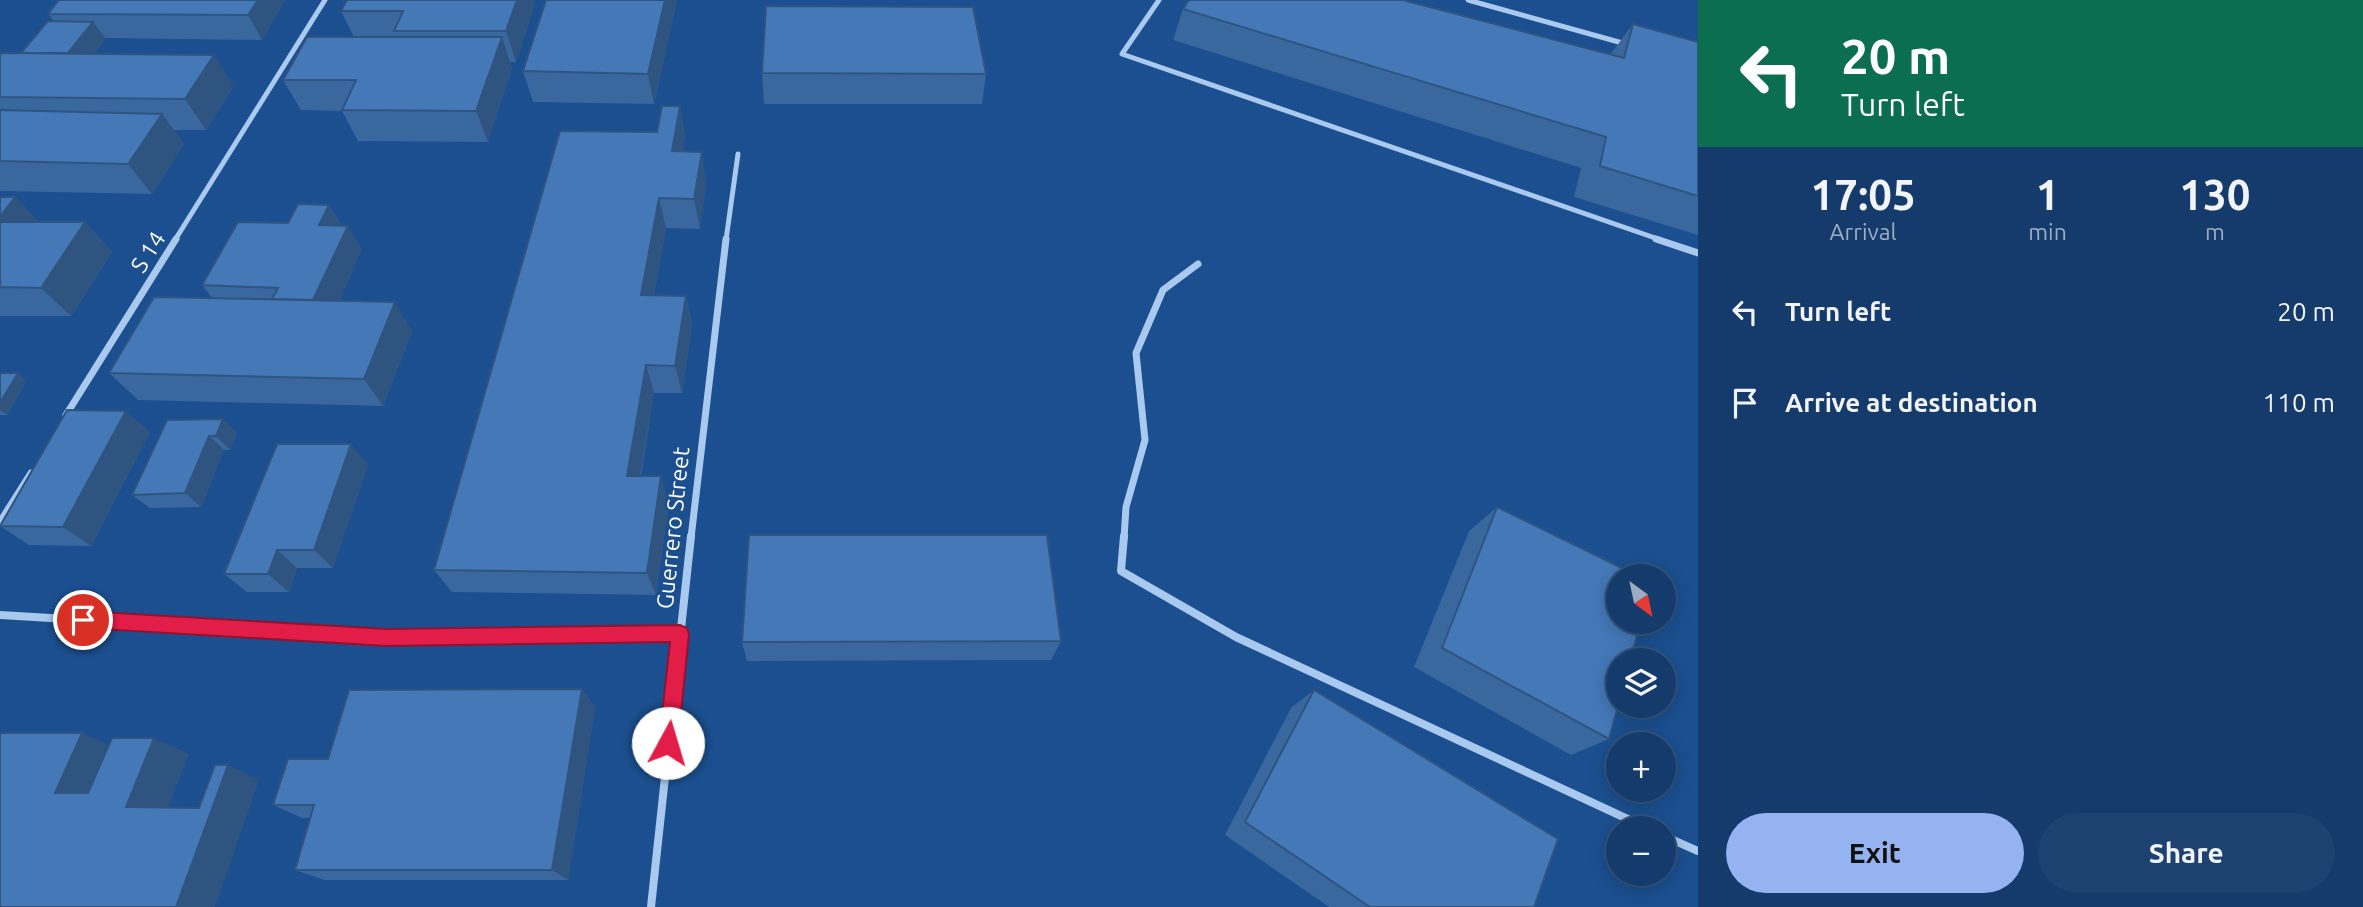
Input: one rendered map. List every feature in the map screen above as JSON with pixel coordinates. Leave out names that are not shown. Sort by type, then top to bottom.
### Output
[{"type":"street","name":"S 14","points":[[59,427],[325,0]]},
{"type":"street","points":[[1159,0],[1122,54],[1698,253]]},
{"type":"street","points":[[1468,0],[1634,46]]},
{"type":"street","name":"Guerrero Street","points":[[651,907],[714,330],[738,154]]},
{"type":"street","points":[[1198,264],[1163,290],[1136,353],[1145,440],[1126,507],[1121,570],[1236,637],[1621,816]]},
{"type":"street","points":[[0,522],[37,463]]},
{"type":"street","points":[[0,615],[387,638],[680,634]]},
{"type":"street","points":[[1676,841],[1698,851]]},
{"type":"building","points":[[59,0],[258,0],[248,15],[48,14]]},
{"type":"building","points":[[347,0],[517,0],[506,31],[394,31],[403,11],[341,11]]},
{"type":"building","points":[[546,0],[665,0],[648,74],[523,71]]},
{"type":"building","points":[[1189,0],[1403,0],[1624,58],[1633,24],[1698,42],[1698,196],[1600,166],[1606,137],[1183,9]]},
{"type":"building","points":[[766,6],[973,7],[986,74],[762,73]]},
{"type":"building","points":[[48,21],[93,22],[68,53],[21,53]]},
{"type":"building","points":[[307,37],[502,37],[476,111],[342,110],[356,80],[283,80]]},
{"type":"building","points":[[0,53],[214,55],[185,99],[0,97]]},
{"type":"building","points":[[662,106],[680,106],[672,151],[702,152],[694,199],[659,198],[641,295],[686,296],[675,366],[646,365],[627,476],[661,476],[647,573],[434,570],[560,131],[657,132]]},
{"type":"building","points":[[0,110],[162,114],[128,164],[0,161]]},
{"type":"building","points":[[0,197],[15,197],[0,217]]},
{"type":"building","points":[[298,204],[329,205],[319,225],[348,226],[313,300],[272,299],[278,288],[202,285],[238,222],[288,223]]},
{"type":"building","points":[[0,222],[85,222],[41,288],[0,287]]},
{"type":"building","points":[[154,297],[395,302],[364,379],[109,373]]},
{"type":"building","points":[[0,373],[18,373],[0,403]]},
{"type":"building","points":[[67,410],[126,411],[63,527],[0,526]]},
{"type":"building","points":[[223,419],[216,436],[209,436],[185,493],[132,495],[167,420]]},
{"type":"building","points":[[277,444],[351,444],[314,550],[277,550],[268,574],[224,574]]},
{"type":"building","points":[[1497,507],[1613,564],[1606,564],[1606,634],[1637,634],[1633,648],[1606,648],[1606,718],[1615,718],[1611,732],[1606,732],[1606,737],[1442,648]]},
{"type":"building","points":[[749,535],[1047,535],[1061,641],[742,642]]},
{"type":"building","points":[[582,689],[552,870],[295,870],[314,805],[273,805],[288,759],[328,759],[349,690]]},
{"type":"building","points":[[1314,690],[1558,839],[1534,907],[1370,907],[1245,822]]},
{"type":"building","points":[[0,733],[82,733],[55,793],[88,793],[112,738],[154,738],[126,807],[199,808],[215,765],[228,765],[176,907],[0,907]]},
{"type":"route","points":[[83,620],[387,638],[680,634],[668,743]]}]
